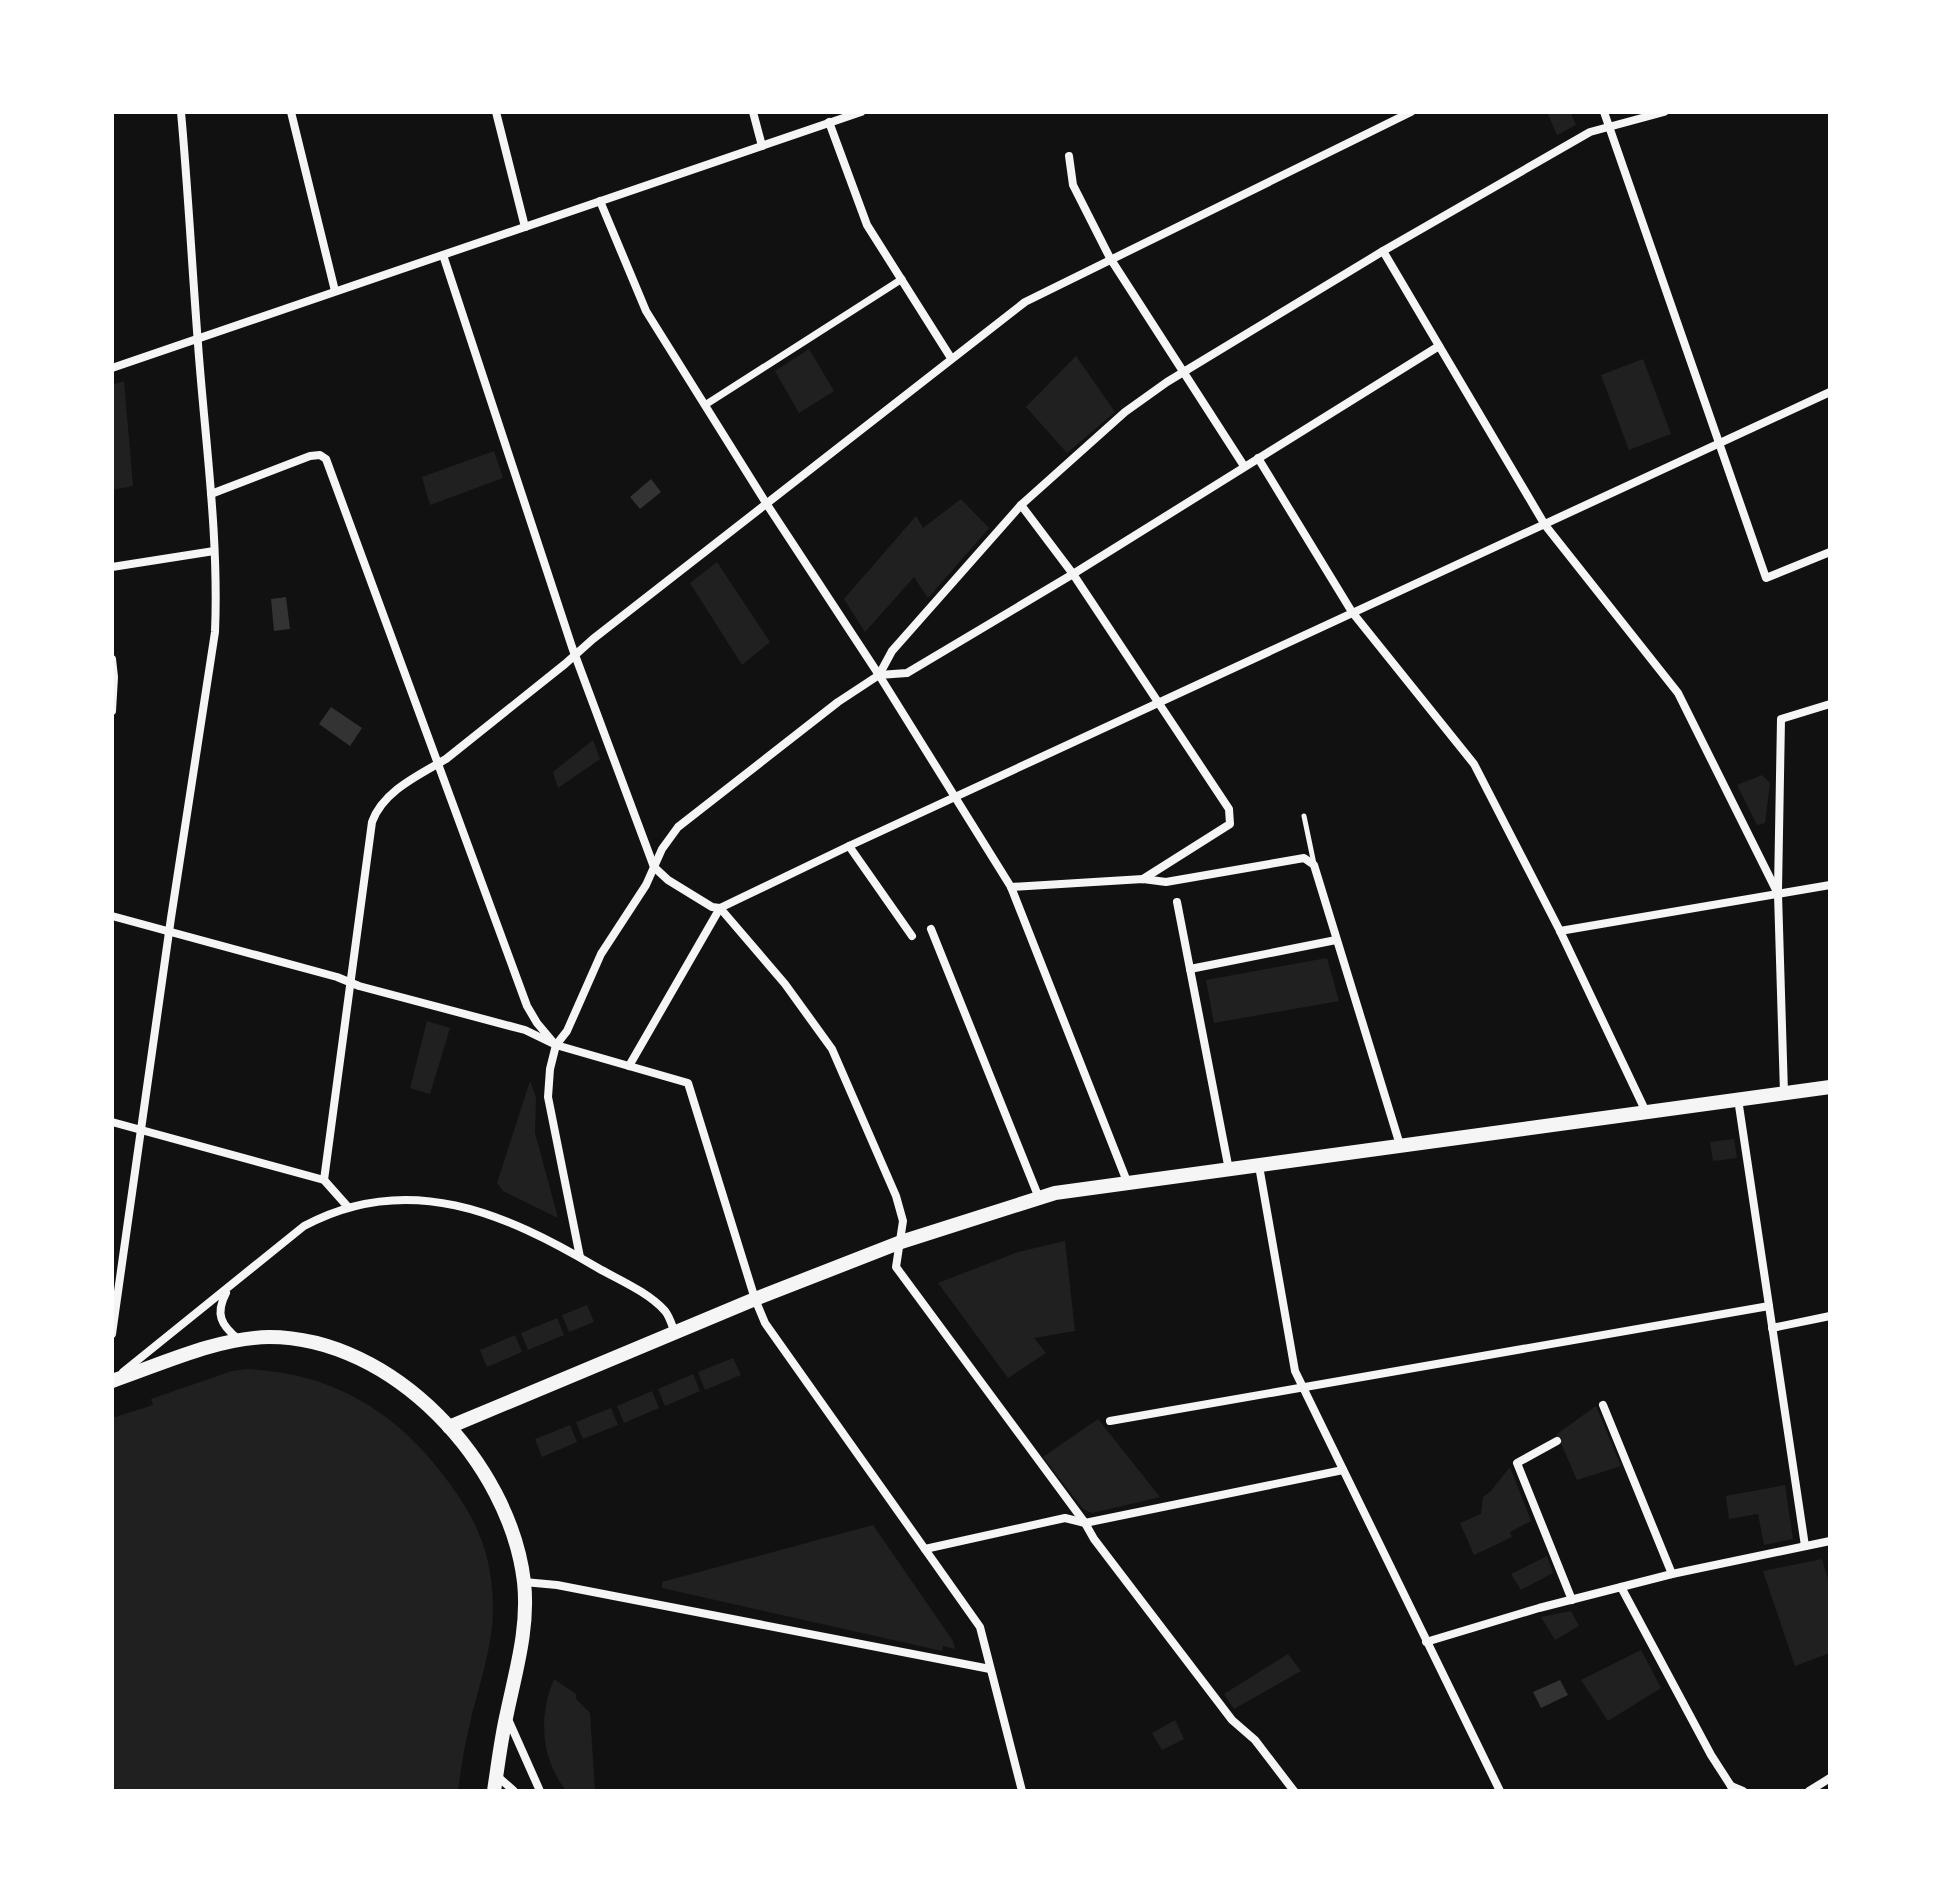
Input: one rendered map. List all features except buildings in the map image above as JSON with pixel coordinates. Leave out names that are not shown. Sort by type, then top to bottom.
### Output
[{"type":"street","points":[[112,1334],[215,632],[211,494],[181,112]]},
{"type":"street","points":[[291,112],[335,291]]},
{"type":"street","points":[[496,112],[525,227]]},
{"type":"street","points":[[753,112],[762,146]]},
{"type":"street","points":[[112,368],[861,112]]},
{"type":"street","points":[[324,1180],[372,822],[383,801],[425,769],[438,764],[1025,302],[1411,112]]},
{"type":"street","points":[[1604,112],[1766,578],[1830,552]]},
{"type":"street","points":[[580,1257],[548,1097],[550,1069],[556,1045],[567,1031],[601,954],[678,827],[838,702],[879,675],[892,651],[1021,505],[1125,412],[1182,373],[1383,251],[1590,132],[1664,112]]},
{"type":"street","points":[[829,122],[867,225],[951,358]]},
{"type":"street","points":[[1069,156],[1073,185],[1110,258],[1244,466]]},
{"type":"street","points":[[600,201],[646,311],[1011,887],[1128,1184]]},
{"type":"street","points":[[1383,251],[1545,525],[1678,693],[1778,894]]},
{"type":"street","points":[[443,255],[576,654],[654,867],[679,887],[712,907],[720,908],[955,796],[1830,392]]},
{"type":"street","points":[[705,405],[902,279]]},
{"type":"street","points":[[879,675],[907,673],[1073,574],[1439,346]]},
{"type":"street","points":[[211,494],[310,456],[320,455],[326,459],[527,1006],[556,1045]]},
{"type":"street","points":[[1258,458],[1352,612],[1474,764],[1560,931],[1646,1112]]},
{"type":"street","points":[[1021,505],[1073,574],[1229,809],[1230,824],[1143,879]]},
{"type":"street","points":[[112,567],[214,551]]},
{"type":"street","points":[[112,659],[112,711]]},
{"type":"street","points":[[1784,1093],[1778,894],[1781,719],[1830,704]]},
{"type":"street","points":[[849,846],[912,936]]},
{"type":"street","points":[[1011,887],[1143,879],[1166,882],[1304,858],[1314,865],[1400,1145]]},
{"type":"street","points":[[1560,931],[1830,885]]},
{"type":"street","points":[[1177,902],[1229,1170]]},
{"type":"street","points":[[720,908],[807,1012],[832,1049],[896,1196],[903,1221],[896,1267],[1094,1539],[1232,1720],[1255,1740],[1294,1791]]},
{"type":"street","points":[[629,1066],[720,908]]},
{"type":"street","points":[[112,916],[525,1030],[556,1045],[688,1083],[765,1323],[980,1627],[1022,1791]]},
{"type":"street","points":[[931,929],[1039,1198]]},
{"type":"street","points":[[1190,969],[1336,940]]},
{"type":"street","points":[[449,1427],[755,1299],[901,1242],[1055,1193],[1830,1087]]},
{"type":"street","points":[[1738,1099],[1805,1546]]},
{"type":"street","points":[[112,1122],[324,1180],[348,1207]]},
{"type":"street","points":[[1259,1166],[1295,1371],[1500,1791]]},
{"type":"street","points":[[112,1381],[304,1226],[348,1207],[393,1200],[419,1199],[465,1206],[512,1222],[651,1299],[666,1312],[676,1333]]},
{"type":"street","points":[[228,1289],[221,1304],[220,1320],[225,1329],[240,1340]]},
{"type":"street","points":[[1110,1421],[1769,1306]]},
{"type":"street","points":[[1772,1328],[1830,1316]]},
{"type":"street","points":[[112,1381],[240,1340],[265,1337],[297,1339],[344,1352],[376,1367],[408,1389],[449,1427],[494,1490],[517,1546],[524,1582],[523,1640],[495,1784],[514,1791]]},
{"type":"street","points":[[1603,1405],[1672,1574]]},
{"type":"street","points":[[1557,1441],[1517,1463],[1572,1600]]},
{"type":"street","points":[[925,1549],[1065,1518],[1085,1523],[1343,1470]]},
{"type":"street","points":[[1426,1642],[1672,1574],[1830,1541]]},
{"type":"street","points":[[524,1582],[557,1585],[990,1669]]},
{"type":"street","points":[[1621,1587],[1731,1789],[1743,1791]]},
{"type":"street","points":[[507,1715],[540,1791]]},
{"type":"street","points":[[1809,1791],[1830,1778]]},
{"type":"lane","points":[[1304,816],[1314,865]]},
{"type":"shaded area","points":[[1547,112],[1570,112],[1576,125],[1557,135]]},
{"type":"shaded area","points":[[809,349],[834,391],[799,413],[775,371]]},
{"type":"shaded area","points":[[1076,356],[1115,412],[1067,453],[1026,407]]},
{"type":"shaded area","points":[[1643,359],[1671,434],[1629,450],[1601,375]]},
{"type":"shaded area","points":[[124,381],[133,486],[112,490],[112,385]]},
{"type":"shaded area","points":[[494,451],[503,478],[430,505],[422,477]]},
{"type":"shaded area","points":[[651,479],[661,492],[640,509],[630,497]]},
{"type":"shaded area","points":[[961,499],[989,528],[928,598],[914,577],[865,632],[844,599],[916,516],[923,528]]},
{"type":"shaded area","points":[[717,562],[770,642],[742,665],[690,583]]},
{"type":"shaded area","points":[[286,597],[290,629],[274,631],[271,599]]},
{"type":"shaded area","points":[[331,707],[362,728],[350,746],[319,724]]},
{"type":"shaded area","points":[[593,740],[600,759],[558,788],[553,772]]},
{"type":"shaded area","points":[[1762,775],[1770,783],[1765,823],[1757,825],[1737,785]]},
{"type":"shaded area","points":[[1327,958],[1339,1001],[1214,1023],[1206,980]]},
{"type":"shaded area","points":[[427,1021],[450,1028],[430,1094],[410,1088]]},
{"type":"shaded area","points":[[530,1081],[536,1097],[535,1133],[558,1218],[503,1191],[497,1183]]},
{"type":"shaded area","points":[[1734,1139],[1737,1158],[1713,1161],[1710,1142]]},
{"type":"shaded area","points":[[1065,1241],[1075,1331],[1034,1338],[1046,1353],[1008,1378],[938,1283],[1018,1252]]},
{"type":"shaded area","points":[[587,1305],[594,1322],[569,1332],[562,1315]]},
{"type":"shaded area","points":[[557,1318],[564,1335],[528,1350],[521,1333]]},
{"type":"shaded area","points":[[515,1335],[522,1352],[487,1367],[480,1350]]},
{"type":"shaded area","points":[[733,1358],[741,1375],[705,1390],[698,1372]]},
{"type":"shaded area","points":[[232,1371],[279,1372],[336,1388],[387,1417],[430,1459],[450,1484],[476,1527],[487,1556],[493,1607],[491,1636],[467,1737],[458,1791],[112,1791],[112,1418],[153,1405],[151,1399]]},
{"type":"shaded area","points":[[693,1374],[700,1391],[665,1406],[658,1389]]},
{"type":"shaded area","points":[[652,1391],[659,1408],[624,1423],[617,1406]]},
{"type":"shaded area","points":[[1596,1406],[1621,1466],[1577,1480],[1557,1434]]},
{"type":"shaded area","points":[[611,1408],[618,1425],[583,1439],[576,1422]]},
{"type":"shaded area","points":[[1098,1419],[1160,1497],[1092,1513],[1083,1509],[1043,1457]]},
{"type":"shaded area","points":[[570,1425],[577,1442],[542,1457],[535,1439]]},
{"type":"shaded area","points":[[1510,1467],[1531,1521],[1510,1532],[1512,1537],[1474,1555],[1460,1523],[1481,1514],[1483,1497]]},
{"type":"shaded area","points":[[1785,1485],[1793,1539],[1764,1545],[1758,1514],[1729,1519],[1726,1496]]},
{"type":"shaded area","points":[[873,1525],[953,1641],[955,1649],[943,1646],[942,1651],[662,1588],[662,1582]]},
{"type":"shaded area","points":[[1547,1556],[1553,1573],[1521,1590],[1511,1574]]},
{"type":"shaded area","points":[[1822,1559],[1830,1587],[1830,1653],[1795,1666],[1763,1571]]},
{"type":"shaded area","points":[[1571,1611],[1579,1626],[1555,1640],[1541,1617]]},
{"type":"shaded area","points":[[1641,1650],[1661,1688],[1608,1721],[1581,1680]]},
{"type":"shaded area","points":[[1288,1654],[1301,1671],[1234,1709],[1224,1694]]},
{"type":"shaded area","points":[[554,1679],[576,1694],[576,1699],[590,1713],[595,1791],[566,1791],[551,1765],[544,1723]]},
{"type":"shaded area","points":[[1560,1680],[1568,1695],[1541,1708],[1533,1692]]},
{"type":"shaded area","points":[[1175,1720],[1184,1739],[1162,1750],[1152,1733]]}]
